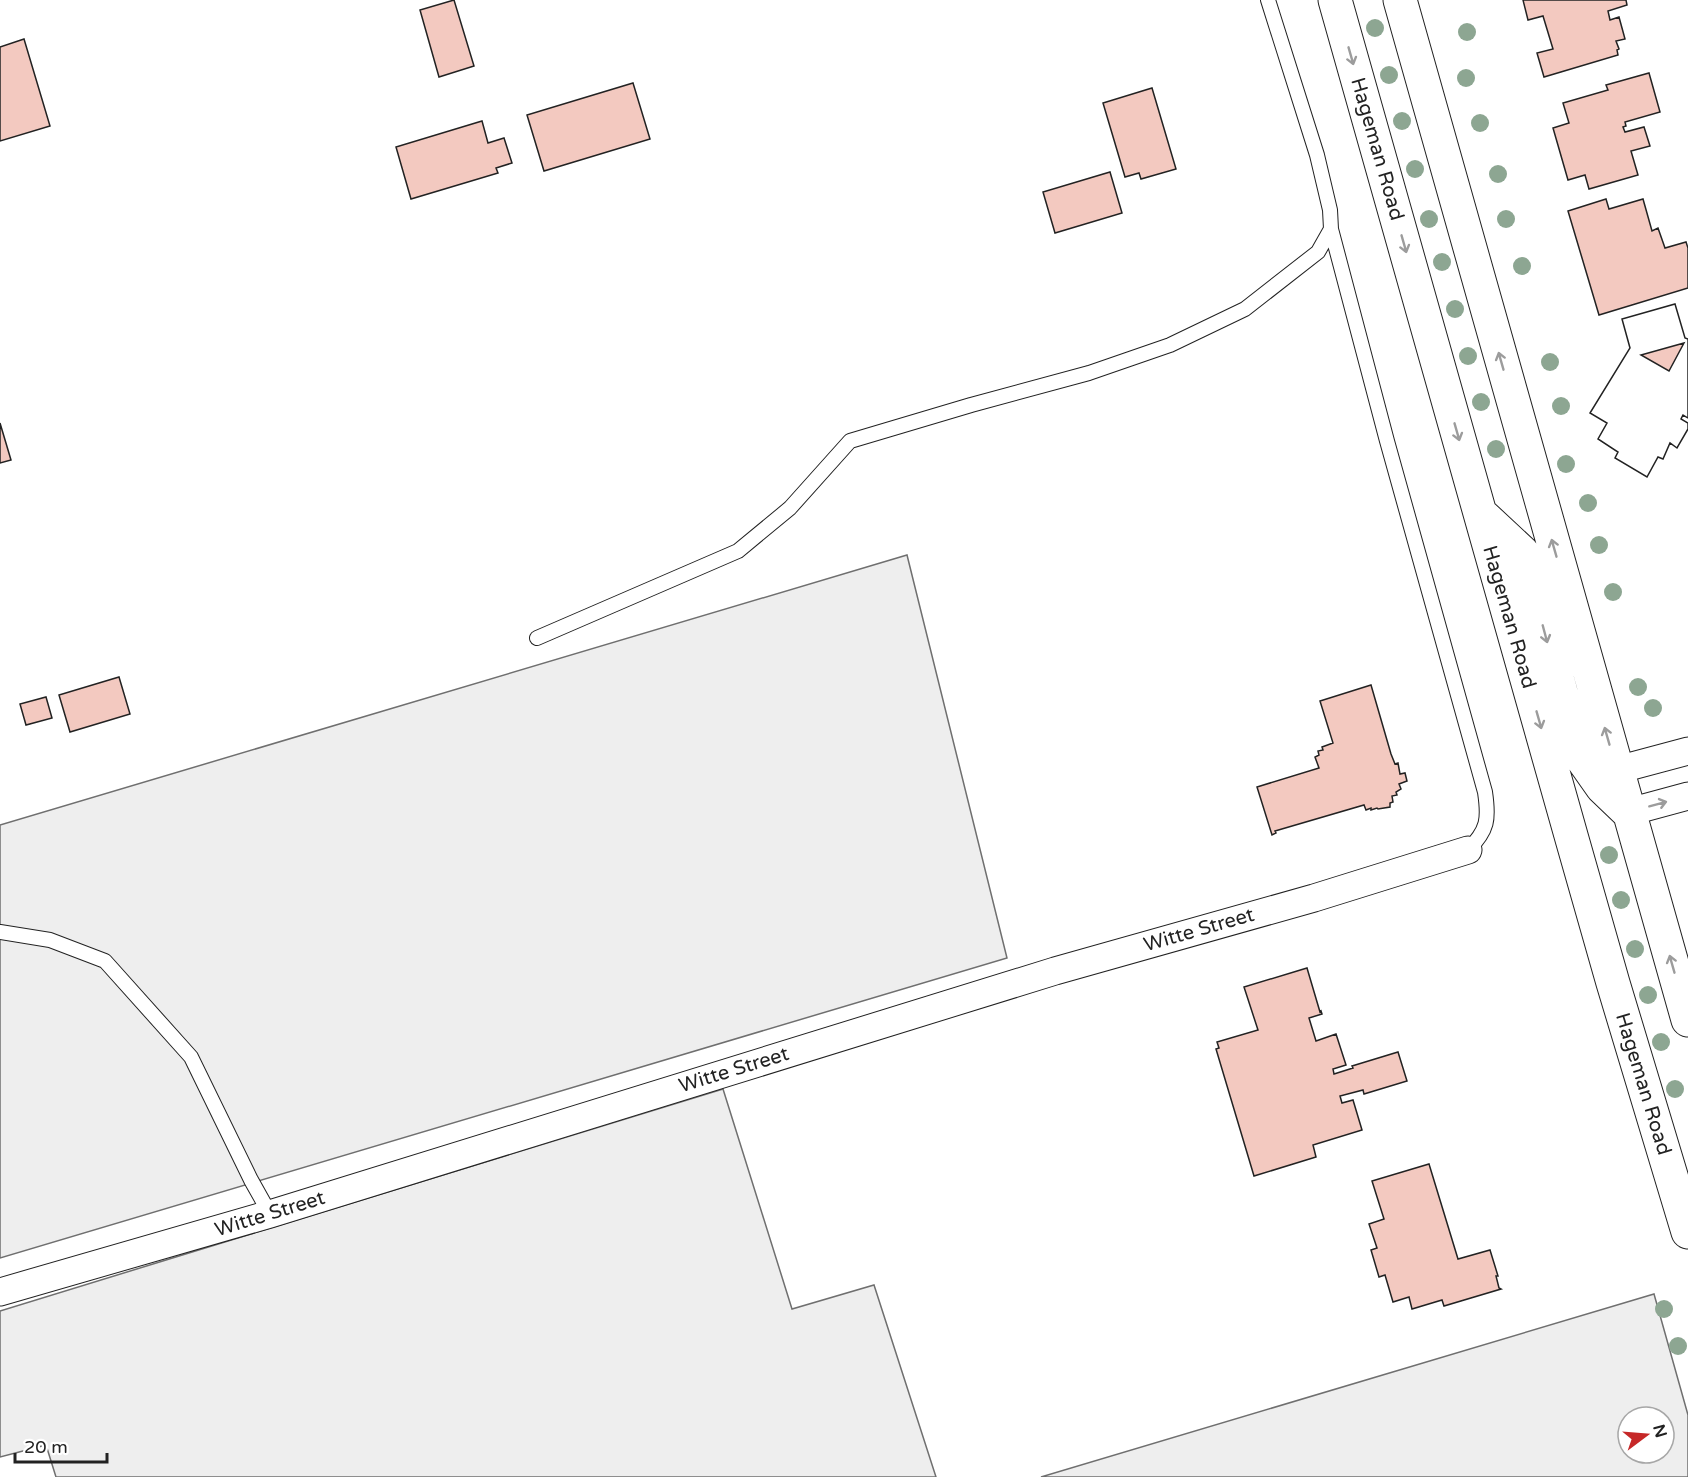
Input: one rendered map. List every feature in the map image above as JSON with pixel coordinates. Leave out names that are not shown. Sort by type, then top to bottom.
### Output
[{"type":"main road","name":"Hageman Road","points":[[1335,0],[1613,983],[1688,1232]]},
{"type":"main road","points":[[1400,0],[1688,1020]]},
{"type":"main road","points":[[1480,513],[1523,553],[1582,760],[1602,788],[1629,812]]},
{"type":"street","points":[[1617,770],[1688,751]]},
{"type":"street","points":[[1629,812],[1688,796]]},
{"type":"street","name":"Witte Street","points":[[0,1292],[270,1214],[1055,971],[1314,898],[1468,850]]},
{"type":"lane","points":[[1268,0],[1317,155],[1330,210],[1331,229],[1485,792],[1488,813],[1484,828],[1479,840],[1468,850]]},
{"type":"lane","points":[[537,638],[738,551],[790,508],[850,441],[1089,373],[1170,345],[1245,309],[1318,252],[1331,229]]},
{"type":"lane","points":[[0,932],[50,940],[105,961],[191,1057],[270,1214]]},
{"type":"shaded area","points":[[907,555],[1007,958],[0,1258],[0,825]]},
{"type":"shaded area","points":[[723,1089],[792,1309],[874,1285],[936,1477],[56,1477],[46,1445],[0,1457],[0,1311]]},
{"type":"shaded area","points":[[1654,1294],[1688,1415],[1688,1477],[1041,1477]]},
{"type":"building","points":[[454,0],[474,66],[439,77],[420,10]]},
{"type":"building","points":[[1523,0],[1626,0],[1627,5],[1608,11],[1610,20],[1619,17],[1625,39],[1616,41],[1619,49],[1617,50],[1618,55],[1544,77],[1537,53],[1553,49],[1543,16],[1528,20]]},
{"type":"building","points":[[24,39],[50,126],[0,141],[0,47]]},
{"type":"building","points":[[1649,73],[1660,112],[1625,122],[1626,126],[1623,127],[1625,132],[1644,127],[1650,146],[1631,151],[1638,175],[1589,189],[1585,175],[1568,180],[1553,128],[1569,123],[1563,103],[1608,90],[1606,85]]},
{"type":"building","points":[[633,83],[650,139],[544,171],[527,115]]},
{"type":"building","points":[[1152,88],[1176,169],[1141,179],[1139,173],[1125,177],[1103,103]]},
{"type":"building","points":[[482,121],[488,143],[504,138],[512,163],[496,168],[498,173],[411,199],[396,147]]},
{"type":"building","points":[[1110,172],[1122,213],[1055,233],[1043,192]]},
{"type":"building","points":[[1606,199],[1609,209],[1643,199],[1652,231],[1658,228],[1665,248],[1686,242],[1688,288],[1599,315],[1568,211]]},
{"type":"building","points":[[1675,304],[1685,338],[1688,339],[1688,418],[1683,415],[1681,419],[1688,423],[1688,429],[1677,448],[1670,443],[1663,459],[1658,457],[1647,477],[1615,458],[1618,452],[1598,439],[1607,423],[1590,413],[1630,348],[1622,319]],"holes":[[[1684,343],[1669,371],[1641,355]]]},
{"type":"building","points":[[1675,304],[1685,338],[1688,339],[1688,418],[1683,415],[1681,419],[1688,423],[1688,429],[1677,448],[1670,443],[1663,459],[1658,457],[1647,477],[1615,458],[1618,452],[1598,439],[1607,423],[1590,413],[1630,348],[1622,319]]},
{"type":"building","points":[[0,423],[11,460],[0,463]]},
{"type":"building","points":[[119,677],[130,714],[70,732],[59,695]]},
{"type":"building","points":[[1371,685],[1391,754],[1395,764],[1398,763],[1400,774],[1405,773],[1407,781],[1399,784],[1401,789],[1396,792],[1397,795],[1392,796],[1393,802],[1390,803],[1390,807],[1366,810],[1364,805],[1275,831],[1276,833],[1272,835],[1257,787],[1319,768],[1315,757],[1319,755],[1318,751],[1333,743],[1320,701]]},
{"type":"building","points":[[46,697],[52,718],[26,725],[20,704]]},
{"type":"building","points":[[1307,968],[1322,1014],[1309,1018],[1316,1041],[1336,1034],[1346,1065],[1333,1069],[1334,1074],[1398,1052],[1407,1081],[1364,1094],[1363,1090],[1340,1096],[1342,1103],[1353,1100],[1362,1130],[1313,1145],[1316,1157],[1254,1176],[1216,1049],[1219,1048],[1217,1042],[1258,1030],[1244,987]]},
{"type":"building","points":[[1429,1164],[1458,1259],[1490,1250],[1501,1289],[1444,1306],[1442,1300],[1412,1309],[1409,1297],[1393,1302],[1385,1275],[1379,1277],[1371,1250],[1377,1248],[1369,1224],[1384,1219],[1372,1181]]}]
